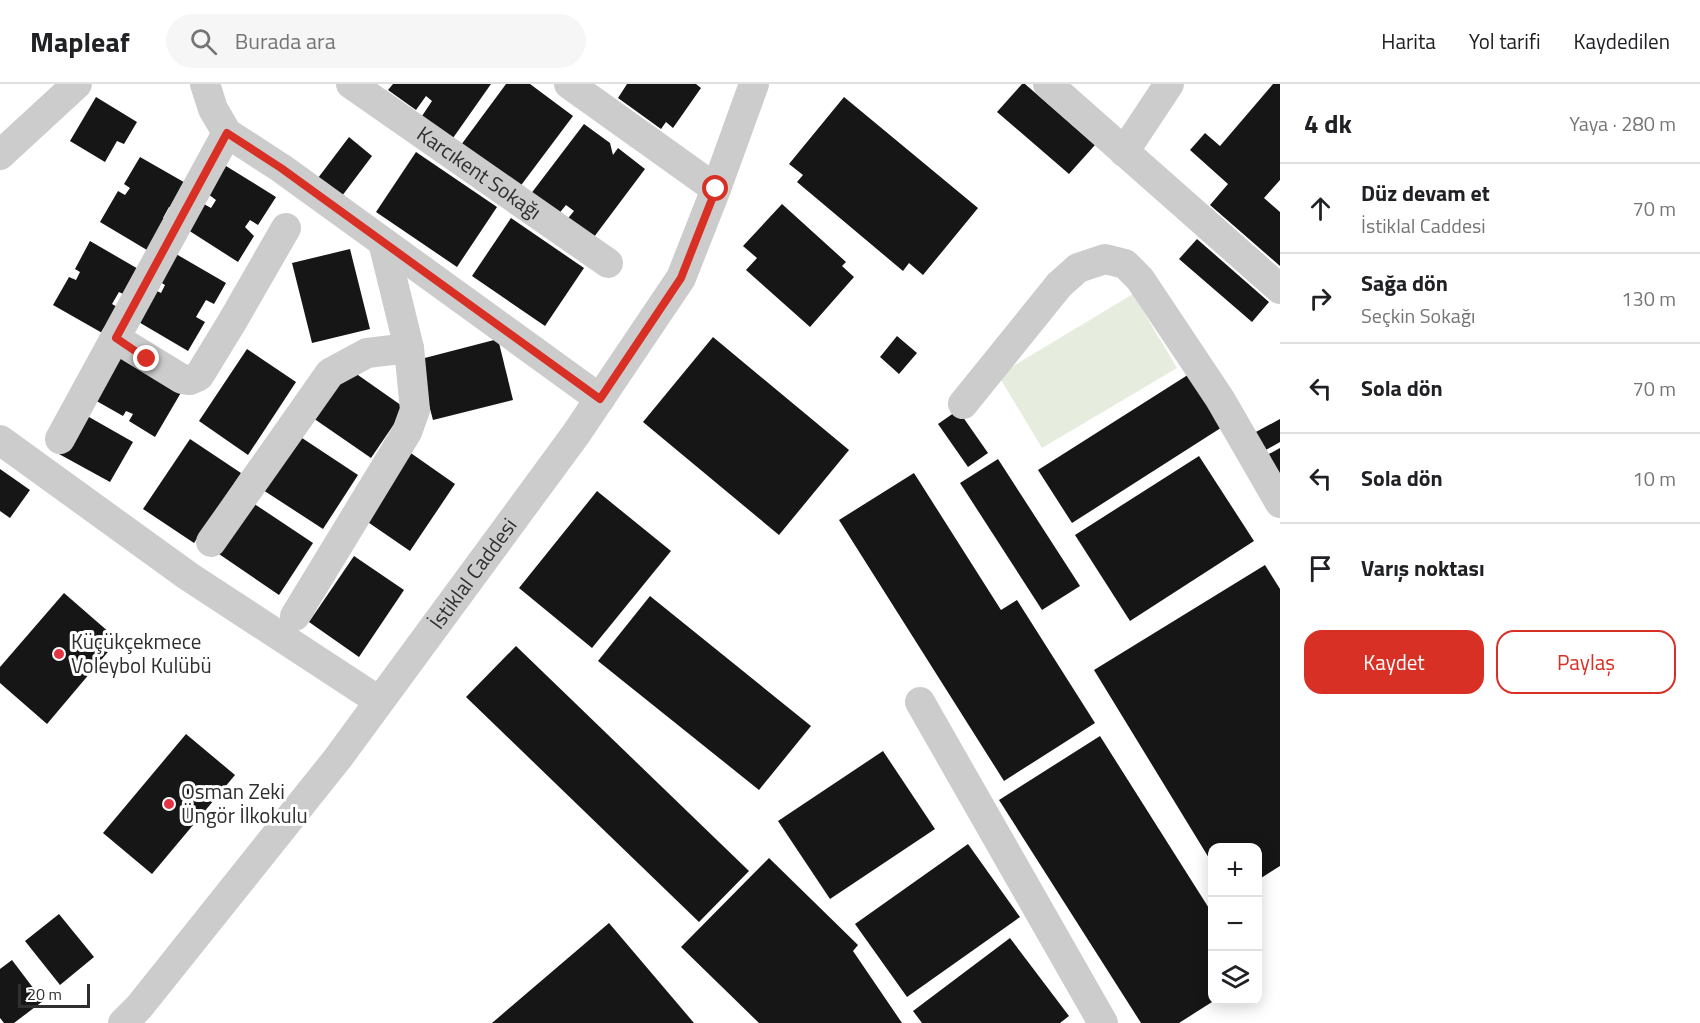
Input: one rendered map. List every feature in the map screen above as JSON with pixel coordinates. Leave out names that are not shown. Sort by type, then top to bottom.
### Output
[{"type":"street","points":[[0,155],[77,84]]},
{"type":"street","points":[[205,84],[213,109],[227,133],[281,168],[600,399]]},
{"type":"street","name":"Karcıkent Sokağı","points":[[351,84],[608,263]]},
{"type":"street","points":[[569,84],[716,189]]},
{"type":"street","name":"İstiklal Caddesi","points":[[123,1023],[139,1007],[338,758],[600,399],[681,278],[754,84]]},
{"type":"street","points":[[1048,84],[1280,289]]},
{"type":"street","points":[[1124,152],[1169,84]]},
{"type":"street","points":[[60,439],[227,133]]},
{"type":"street","points":[[116,338],[182,379],[190,380],[199,376],[286,228]]},
{"type":"street","points":[[295,616],[407,432],[415,410],[409,348],[383,242]]},
{"type":"street","points":[[963,404],[1059,285],[1078,268],[1087,264],[1106,258],[1117,261],[1125,264],[1140,279],[1220,399],[1280,502]]},
{"type":"street","points":[[211,542],[330,373],[367,353],[409,348]]},
{"type":"street","points":[[0,440],[188,576],[379,701]]},
{"type":"street","points":[[920,702],[1103,1023]]},
{"type":"shaded area","points":[[1133,294],[1177,368],[1042,448],[998,375]]},
{"type":"building","points":[[393,84],[491,84],[453,138],[422,116],[432,101],[426,96],[416,110],[388,90]]},
{"type":"building","points":[[506,84],[530,84],[573,116],[519,188],[461,145]]},
{"type":"building","points":[[627,84],[696,84],[701,88],[673,128],[666,122],[661,129],[618,98]]},
{"type":"building","points":[[1022,84],[1025,84],[1095,145],[1069,174],[997,112]]},
{"type":"building","points":[[1273,84],[1280,84],[1280,180],[1264,198],[1280,212],[1280,266],[1210,205],[1228,184],[1190,150],[1205,133],[1220,146]]},
{"type":"building","points":[[96,97],[137,122],[124,144],[117,141],[105,162],[70,141]]},
{"type":"building","points":[[844,97],[978,208],[923,275],[909,263],[903,271],[797,182],[803,175],[789,164]]},
{"type":"building","points":[[584,124],[610,143],[613,155],[618,148],[645,169],[591,241],[565,222],[574,211],[566,205],[557,216],[530,195]]},
{"type":"building","points":[[349,137],[372,156],[342,196],[318,178]]},
{"type":"building","points":[[416,152],[497,207],[457,267],[376,212]]},
{"type":"building","points":[[140,157],[189,185],[175,210],[169,207],[163,218],[170,222],[152,253],[100,222],[118,191],[125,195],[130,188],[124,184]]},
{"type":"building","points":[[226,166],[276,197],[258,225],[250,220],[245,227],[254,236],[238,262],[188,230],[204,204],[211,208],[216,200],[208,194]]},
{"type":"building","points":[[782,204],[846,262],[842,266],[854,277],[810,327],[746,270],[757,258],[743,246]]},
{"type":"building","points":[[511,218],[584,268],[545,326],[472,276]]},
{"type":"building","points":[[1197,239],[1269,302],[1252,322],[1179,259]]},
{"type":"building","points":[[90,241],[140,270],[125,295],[119,292],[112,304],[119,308],[104,334],[53,305],[69,277],[76,280],[80,272],[75,269]]},
{"type":"building","points":[[350,249],[370,329],[312,343],[292,263]]},
{"type":"building","points":[[176,254],[226,283],[214,304],[206,300],[196,317],[205,322],[188,351],[137,321],[155,290],[161,293],[165,285],[160,282]]},
{"type":"building","points":[[897,336],[917,353],[899,374],[880,357]]},
{"type":"building","points":[[713,337],[849,450],[779,535],[643,422]]},
{"type":"building","points":[[498,339],[513,400],[433,420],[417,360]]},
{"type":"building","points":[[122,349],[186,384],[155,437],[129,421],[133,414],[126,411],[123,416],[93,399]]},
{"type":"building","points":[[247,349],[296,382],[248,455],[199,421]]},
{"type":"building","points":[[348,368],[405,408],[371,458],[313,418]]},
{"type":"building","points":[[1194,371],[1227,424],[1072,523],[1038,470]]},
{"type":"building","points":[[958,410],[988,453],[968,467],[938,424]]},
{"type":"building","points":[[82,413],[133,442],[110,482],[59,454]]},
{"type":"building","points":[[1280,419],[1280,442],[1264,451],[1254,433]]},
{"type":"building","points":[[299,436],[358,475],[323,529],[263,490]]},
{"type":"building","points":[[190,439],[241,473],[194,543],[143,509]]},
{"type":"building","points":[[1280,448],[1280,480],[1267,455]]},
{"type":"building","points":[[405,449],[455,484],[410,551],[359,516]]},
{"type":"building","points":[[1199,456],[1254,541],[1130,621],[1075,535]]},
{"type":"building","points":[[998,459],[1080,586],[1042,610],[960,483]]},
{"type":"building","points":[[0,469],[30,490],[10,518],[0,511]]},
{"type":"building","points":[[914,473],[1001,610],[1017,600],[1095,723],[1004,781],[839,520]]},
{"type":"building","points":[[597,491],[671,551],[592,648],[519,588]]},
{"type":"building","points":[[253,503],[313,543],[279,595],[219,554]]},
{"type":"building","points":[[354,556],[404,590],[359,657],[309,622]]},
{"type":"building","points":[[1265,565],[1280,589],[1280,866],[1262,877],[1262,843],[1208,843],[1208,856],[1094,670]]},
{"type":"building","name":"Küçükçekmece Voleybol Kulübü","points":[[64,593],[118,640],[47,724],[0,683],[0,667]]},
{"type":"building","points":[[650,596],[811,726],[759,790],[598,661]]},
{"type":"building","points":[[516,646],[749,871],[699,922],[466,697]]},
{"type":"building","name":"Osman Zeki Üngör İlkokulu","points":[[186,734],[235,775],[152,874],[103,833]]},
{"type":"building","points":[[1100,736],[1208,907],[1208,1005],[1179,1023],[1141,1023],[999,800]]},
{"type":"building","points":[[883,751],[935,829],[830,899],[778,821]]},
{"type":"building","points":[[968,844],[1020,917],[907,997],[855,924]]},
{"type":"building","points":[[769,858],[858,945],[853,951],[902,1023],[759,1023],[681,947]]},
{"type":"building","points":[[59,914],[94,957],[60,985],[25,941]]},
{"type":"building","points":[[609,923],[694,1023],[492,1023]]},
{"type":"building","points":[[1010,938],[1069,1016],[1060,1023],[922,1023],[913,1011]]},
{"type":"building","points":[[12,960],[43,1001],[14,1023],[4,1023],[0,1018],[0,969]]},
{"type":"place","name":"Küçükçekmece Voleybol Kulübü","points":[[59,654]]},
{"type":"place","name":"Osman Zeki Üngör İlkokulu","points":[[169,804]]},
{"type":"route","points":[[147,359],[116,338],[227,133],[281,168],[600,399],[681,278],[716,189]]}]
